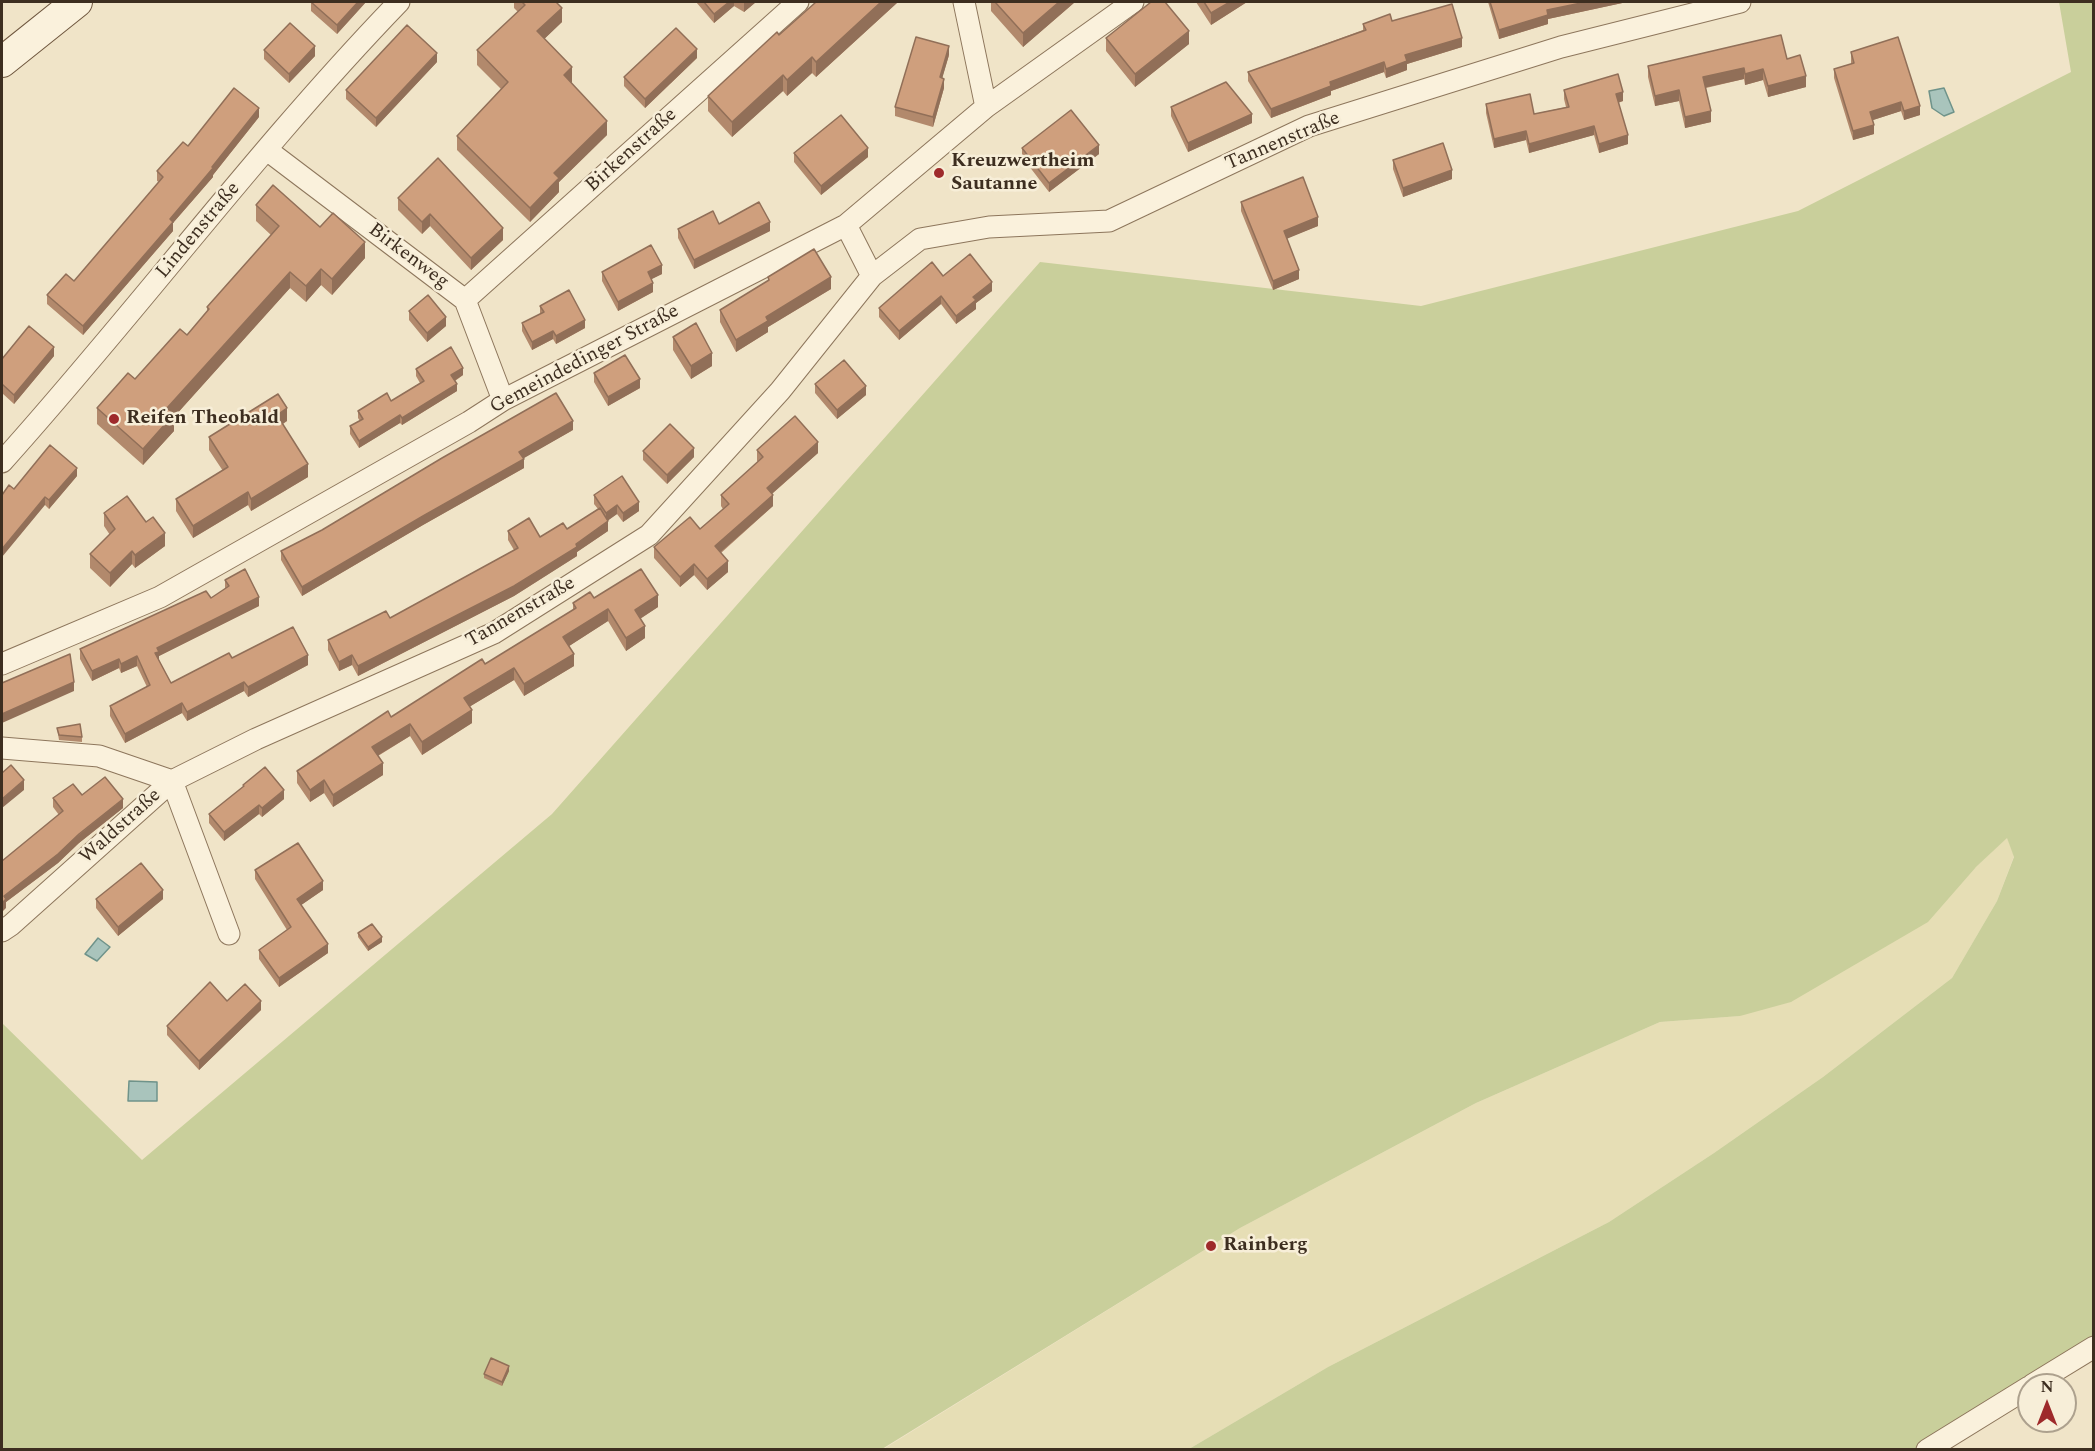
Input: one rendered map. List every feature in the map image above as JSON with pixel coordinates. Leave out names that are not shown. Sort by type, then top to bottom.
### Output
[{"type":"main road","points":[[2,62],[77,2]]},
{"type":"street","name":"Lindenstraße","points":[[2,462],[61,397],[367,34],[399,2]]},
{"type":"street","name":"Birkenstraße","points":[[465,300],[798,2]]},
{"type":"street","points":[[964,2],[986,107]]},
{"type":"street","name":"Gemeindedinger Straße","points":[[2,664],[160,597],[470,422],[503,400],[846,225],[986,107],[1133,2]]},
{"type":"street","name":"Tannenstraße","points":[[172,781],[256,739],[494,633],[650,535],[780,391],[872,276],[920,239],[989,227],[1109,221],[1309,126],[1562,47],[1740,2]]},
{"type":"street","name":"Birkenweg","points":[[267,150],[465,300],[503,400]]},
{"type":"street","points":[[846,225],[872,276]]},
{"type":"street","points":[[2,748],[99,756],[172,781]]},
{"type":"street","name":"Waldstraße","points":[[2,932],[172,781],[229,934]]},
{"type":"street","points":[[2051,1373],[2094,1347]]},
{"type":"street","points":[[1927,1449],[2017,1394]]},
{"type":"shaded area","points":[[2007,837],[2014,856],[1997,901],[1952,978],[1823,1077],[1609,1222],[1328,1367],[1189,1449],[882,1450],[1240,1228],[1476,1103],[1660,1022],[1740,1016],[1976,867]]},
{"type":"green space","points":[[2059,2],[2093,2],[2093,1354],[2062,1373],[2017,1373],[2017,1401],[1940,1449],[1189,1449],[1328,1367],[1609,1222],[1823,1077],[1952,978],[1997,901],[2014,857],[2007,838],[1976,867],[1928,922],[1791,1002],[1740,1016],[1660,1022],[1476,1103],[1240,1228],[882,1449],[2,1449],[2,1023],[142,1160],[552,814],[1040,262],[1421,306],[1798,211],[2071,72]]},
{"type":"water","points":[[1944,88],[1954,112],[1944,116],[1932,108],[1929,91]]},
{"type":"water","points":[[98,938],[110,947],[97,961],[85,954]]},
{"type":"water","points":[[129,1081],[157,1082],[157,1101],[128,1101]]},
{"type":"building","points":[[311,2],[358,2],[337,25]]},
{"type":"building","points":[[522,2],[556,2],[562,8],[537,31],[572,67],[564,75],[607,121],[554,173],[559,178],[530,208],[457,136],[508,82],[477,50],[525,5]]},
{"type":"building","points":[[704,2],[729,2],[714,14]]},
{"type":"building","points":[[816,2],[881,2],[816,62],[812,57],[787,80],[783,75],[732,122],[708,96],[777,32],[779,35]]},
{"type":"building","points":[[995,2],[1059,2],[1023,33]]},
{"type":"building","points":[[1151,2],[1165,2],[1189,31],[1135,74],[1106,38]]},
{"type":"building","points":[[1204,2],[1230,2],[1211,13]]},
{"type":"building","points":[[1490,2],[1586,2],[1547,10],[1548,15],[1499,30]]},
{"type":"building","points":[[1452,4],[1462,38],[1405,55],[1407,61],[1386,69],[1384,62],[1330,82],[1331,86],[1271,109],[1248,72],[1366,30],[1363,24],[1390,14],[1392,21]]},
{"type":"building","points":[[290,23],[315,46],[289,74],[264,50]]},
{"type":"building","points":[[407,25],[437,53],[376,118],[346,90]]},
{"type":"building","points":[[676,28],[697,49],[645,99],[624,77]]},
{"type":"building","points":[[1781,35],[1787,59],[1800,55],[1806,76],[1768,86],[1763,69],[1745,74],[1744,68],[1703,77],[1711,111],[1685,117],[1679,90],[1655,96],[1648,66]]},
{"type":"building","points":[[916,37],[949,46],[940,77],[944,79],[933,117],[895,107]]},
{"type":"building","points":[[1898,37],[1920,106],[1904,111],[1901,102],[1870,112],[1874,125],[1853,131],[1834,69],[1854,63],[1851,52]]},
{"type":"building","points":[[1618,74],[1623,92],[1616,94],[1628,135],[1599,144],[1594,126],[1529,144],[1526,131],[1494,139],[1486,104],[1530,94],[1534,114],[1569,107],[1564,90]]},
{"type":"building","points":[[1226,82],[1252,114],[1188,143],[1171,107]]},
{"type":"building","points":[[234,88],[259,108],[170,219],[173,222],[83,326],[47,295],[66,274],[74,281],[163,177],[157,171],[183,142],[188,146]]},
{"type":"building","points":[[1071,110],[1099,145],[1049,183],[1022,148]]},
{"type":"building","points":[[841,115],[868,148],[821,186],[794,153]]},
{"type":"building","points":[[1443,143],[1452,170],[1403,188],[1393,160]]},
{"type":"building","points":[[438,158],[503,228],[471,258],[430,214],[422,222],[398,198]]},
{"type":"building","points":[[1303,177],[1318,217],[1284,231],[1299,270],[1273,281],[1241,202]]},
{"type":"building","points":[[273,185],[320,227],[333,213],[365,242],[332,279],[321,269],[306,286],[290,272],[167,408],[174,414],[143,449],[97,408],[128,373],[135,379],[180,329],[187,335],[209,309],[207,307],[279,226],[256,205]]},
{"type":"building","points":[[759,202],[770,222],[694,260],[678,229],[713,211],[719,224]]},
{"type":"building","points":[[651,245],[662,265],[648,272],[653,283],[618,302],[602,272]]},
{"type":"building","points":[[814,249],[831,277],[766,317],[768,321],[736,340],[720,310]]},
{"type":"building","points":[[970,254],[992,282],[973,297],[976,300],[956,316],[941,296],[899,331],[879,308],[932,262],[943,276]]},
{"type":"building","points":[[569,290],[585,320],[556,336],[553,331],[532,342],[522,323],[544,312],[540,306]]},
{"type":"building","points":[[428,295],[446,317],[427,333],[409,311]]},
{"type":"building","points":[[696,323],[712,353],[691,366],[673,337]]},
{"type":"building","points":[[29,326],[54,347],[14,395],[2,384],[2,359]]},
{"type":"building","points":[[451,347],[463,368],[451,375],[457,384],[402,418],[400,415],[359,441],[350,426],[363,419],[358,411],[387,393],[391,401],[424,381],[416,369]]},
{"type":"building","points":[[625,355],[640,379],[608,397],[594,373]]},
{"type":"building","points":[[844,360],[866,386],[837,410],[815,384]]},
{"type":"building","points":[[556,393],[573,421],[519,452],[524,459],[302,587],[281,551],[322,530]]},
{"type":"building","points":[[278,394],[287,408],[277,415],[308,464],[251,499],[248,492],[193,526],[176,499],[228,467],[209,437]]},
{"type":"building","points":[[795,416],[818,442],[767,488],[773,495],[715,546],[728,561],[707,579],[694,564],[680,577],[654,547],[690,517],[700,529],[729,504],[721,495],[763,457],[757,450]]},
{"type":"building","points":[[670,424],[694,448],[667,475],[643,451]]},
{"type":"building","points":[[50,445],[77,468],[49,500],[45,497],[2,549],[2,495],[9,485],[14,489]]},
{"type":"building","points":[[622,476],[639,502],[623,513],[617,505],[606,513],[594,495]]},
{"type":"building","points":[[127,496],[146,522],[153,517],[165,533],[135,555],[132,551],[110,573],[90,554],[115,529],[104,513]]},
{"type":"building","points":[[600,508],[608,521],[576,544],[577,547],[514,586],[358,666],[352,655],[339,662],[328,640],[386,611],[390,618],[518,548],[508,531],[529,518],[540,537],[563,523],[567,529]]},
{"type":"building","points":[[245,569],[259,597],[157,648],[159,652],[155,653],[171,683],[229,653],[232,658],[293,627],[308,655],[248,687],[244,682],[187,712],[182,703],[125,734],[110,706],[150,685],[137,656],[121,664],[119,659],[92,671],[80,649],[206,591],[211,598],[229,586],[225,580]]},
{"type":"building","points":[[641,569],[658,595],[635,610],[645,626],[626,638],[608,609],[563,637],[574,654],[524,684],[514,668],[464,698],[472,710],[422,742],[410,724],[372,747],[383,763],[333,795],[324,780],[310,790],[297,771],[388,711],[391,717],[482,659],[485,664],[576,608],[573,603],[590,592],[594,598]]},
{"type":"building","points":[[70,654],[74,682],[2,714],[2,683]]},
{"type":"building","points":[[80,724],[82,737],[59,735],[57,728]]},
{"type":"building","points":[[11,765],[24,780],[2,799],[2,773]]},
{"type":"building","points":[[265,767],[284,790],[262,808],[259,805],[224,832],[209,814]]},
{"type":"building","points":[[105,777],[123,799],[4,896],[6,899],[2,903],[2,861],[63,811],[53,798],[73,784],[82,795]]},
{"type":"building","points":[[298,843],[323,881],[297,899],[328,944],[279,978],[259,950],[291,927],[255,870]]},
{"type":"building","points":[[141,863],[163,890],[118,927],[96,899]]},
{"type":"building","points":[[372,924],[382,937],[368,947],[358,933]]},
{"type":"building","points":[[210,982],[227,1001],[245,984],[261,1001],[199,1061],[167,1026]]},
{"type":"building","points":[[491,1358],[509,1366],[502,1382],[484,1374]]},
{"type":"place","name":"Kreuzwertheim Sautanne","points":[[939,173]]},
{"type":"place","name":"Reifen Theobald","points":[[114,419]]},
{"type":"place","name":"Rainberg","points":[[1211,1246]]}]
